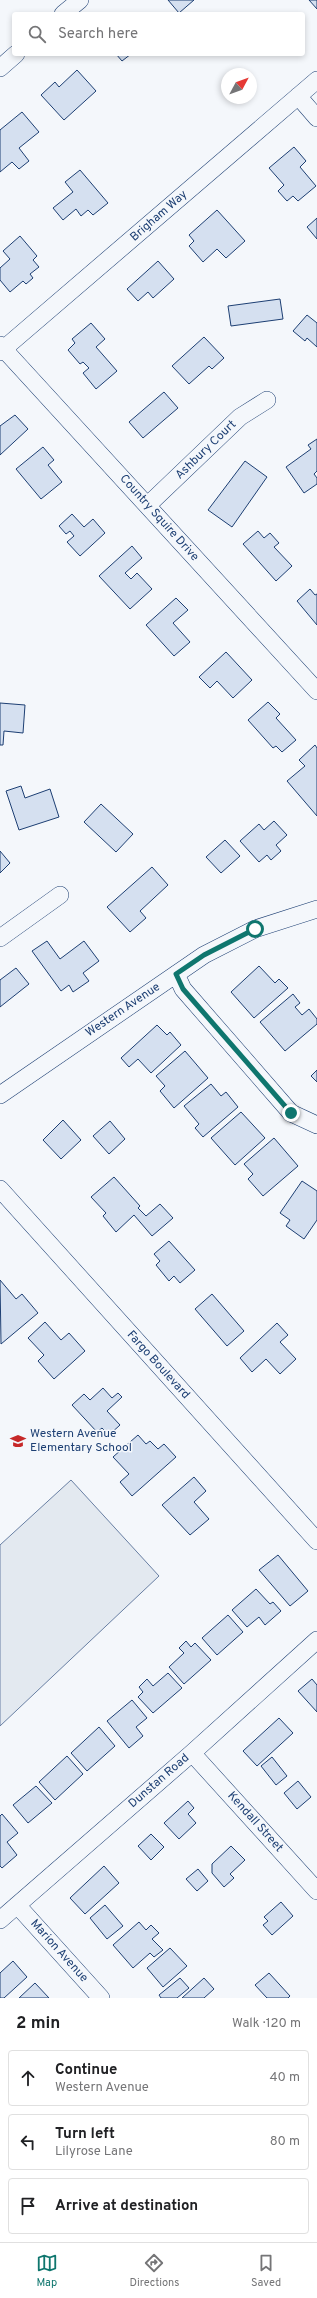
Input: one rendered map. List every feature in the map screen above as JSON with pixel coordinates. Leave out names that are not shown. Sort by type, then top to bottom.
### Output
[{"type":"street","points":[[65,12],[80,0]]},
{"type":"street","points":[[0,68],[14,56]]},
{"type":"street","name":"Brigham Way","points":[[1,348],[317,80]]},
{"type":"street","points":[[298,96],[317,118]]},
{"type":"street","name":"Country Squire Drive","points":[[1,348],[317,691]]},
{"type":"street","name":"Ashbury Court","points":[[148,506],[240,417],[267,400]]},
{"type":"street","points":[[0,938],[60,895]]},
{"type":"street","name":"Western Avenue","points":[[0,1095],[204,955],[255,929],[317,909]]},
{"type":"street","points":[[176,974],[183,989],[291,1113],[317,1125]]},
{"type":"street","name":"Fargo Boulevard","points":[[0,1189],[317,1541]]},
{"type":"street","name":"Dunstan Road","points":[[0,1920],[317,1640]]},
{"type":"street","name":"Kendall Street","points":[[192,1752],[317,1891]]},
{"type":"street","name":"Marion Avenue","points":[[17,1905],[102,1998]]},
{"type":"shaded area","points":[[71,1480],[159,1576],[0,1726],[0,1545]]},
{"type":"building","points":[[168,0],[194,0],[180,12],[178,12]]},
{"type":"building","points":[[309,0],[317,0],[317,9]]},
{"type":"building","points":[[118,56],[128,56],[122,61]]},
{"type":"building","points":[[77,70],[96,91],[64,120],[41,95],[55,82],[59,87]]},
{"type":"building","points":[[22,112],[39,132],[19,148],[29,161],[19,169],[12,162],[0,172],[0,130]]},
{"type":"building","points":[[294,147],[306,161],[300,167],[316,186],[298,201],[293,196],[287,201],[278,191],[284,185],[269,168]]},
{"type":"building","points":[[80,170],[108,203],[93,215],[88,210],[81,216],[76,209],[63,220],[53,208],[73,192],[65,182]]},
{"type":"building","points":[[217,210],[245,241],[226,258],[217,249],[203,262],[189,246],[194,241],[189,235]]},
{"type":"building","points":[[317,218],[317,239],[307,227]]},
{"type":"building","points":[[20,236],[37,256],[33,260],[39,267],[30,274],[33,278],[26,284],[23,281],[10,292],[0,280],[0,268],[10,259],[3,251]]},
{"type":"building","points":[[158,261],[174,279],[153,298],[148,292],[138,301],[127,289]]},
{"type":"building","points":[[280,299],[283,319],[231,326],[228,306]]},
{"type":"building","points":[[307,315],[317,323],[317,347],[307,338],[305,341],[293,331]]},
{"type":"building","points":[[91,323],[105,339],[96,347],[117,371],[96,389],[83,373],[89,368],[83,362],[80,364],[68,350],[75,343],[72,339]]},
{"type":"building","points":[[204,337],[224,358],[212,369],[209,366],[189,384],[172,366]]},
{"type":"building","points":[[164,392],[178,408],[143,438],[129,422]]},
{"type":"building","points":[[15,415],[28,429],[0,455],[0,426]]},
{"type":"building","points":[[317,439],[317,471],[314,474],[317,478],[317,484],[304,493],[286,467],[311,449],[308,445]]},
{"type":"building","points":[[43,447],[54,460],[48,465],[62,482],[41,499],[16,469]]},
{"type":"building","points":[[245,461],[267,477],[232,527],[208,510]]},
{"type":"building","points":[[72,514],[84,527],[93,519],[105,533],[80,556],[67,542],[74,536],[70,531],[66,534],[59,526]]},
{"type":"building","points":[[258,531],[264,538],[270,533],[279,543],[274,547],[292,566],[276,581],[243,544]]},
{"type":"building","points":[[132,546],[142,558],[125,573],[131,579],[137,573],[152,589],[130,609],[99,576]]},
{"type":"building","points":[[310,589],[315,595],[317,594],[317,625],[297,601]]},
{"type":"building","points":[[176,598],[188,610],[173,623],[190,642],[174,656],[146,625]]},
{"type":"building","points":[[226,652],[252,680],[233,698],[217,681],[210,688],[199,677]]},
{"type":"building","points":[[268,702],[280,714],[276,718],[296,740],[282,752],[276,746],[273,748],[248,720]]},
{"type":"building","points":[[0,703],[25,705],[23,733],[4,731],[3,745],[0,745]]},
{"type":"building","points":[[315,745],[317,748],[317,816],[287,781],[305,766],[299,760]]},
{"type":"building","points":[[21,786],[25,798],[50,789],[59,817],[19,830],[6,791]]},
{"type":"building","points":[[101,804],[133,834],[116,852],[84,822]]},
{"type":"building","points":[[274,821],[287,835],[276,845],[281,851],[271,860],[267,855],[259,862],[240,841],[259,824],[264,830]]},
{"type":"building","points":[[225,840],[240,856],[221,873],[206,857]]},
{"type":"building","points":[[0,851],[10,863],[0,873]]},
{"type":"building","points":[[152,867],[168,885],[140,911],[146,918],[130,932],[107,907]]},
{"type":"building","points":[[47,941],[60,959],[84,941],[99,961],[83,973],[89,981],[73,992],[69,985],[61,991],[32,951]]},
{"type":"building","points":[[259,966],[275,983],[279,979],[288,988],[254,1018],[231,992]]},
{"type":"building","points":[[16,968],[29,984],[0,1007],[0,980]]},
{"type":"building","points":[[293,994],[300,1003],[295,1007],[302,1015],[309,1009],[317,1019],[317,1024],[285,1051],[260,1022]]},
{"type":"building","points":[[157,1025],[167,1035],[170,1032],[181,1045],[151,1073],[138,1059],[129,1067],[121,1058]]},
{"type":"building","points":[[185,1051],[208,1078],[174,1108],[160,1091],[165,1086],[156,1076]]},
{"type":"building","points":[[317,1070],[317,1082],[311,1076]]},
{"type":"building","points":[[211,1084],[221,1096],[226,1092],[238,1107],[203,1137],[195,1128],[199,1124],[184,1106]]},
{"type":"building","points":[[241,1112],[265,1138],[235,1165],[211,1138]]},
{"type":"building","points":[[63,1120],[81,1140],[61,1159],[43,1140]]},
{"type":"building","points":[[110,1121],[125,1139],[109,1154],[93,1136]]},
{"type":"building","points":[[274,1138],[298,1166],[263,1196],[248,1179],[253,1174],[244,1164]]},
{"type":"building","points":[[114,1177],[140,1206],[138,1208],[146,1216],[160,1204],[173,1218],[152,1236],[134,1215],[116,1232],[103,1216],[106,1213],[91,1197]]},
{"type":"building","points":[[302,1181],[317,1191],[317,1220],[304,1239],[286,1226],[290,1220],[280,1213]]},
{"type":"building","points":[[169,1241],[195,1270],[180,1283],[174,1276],[169,1281],[156,1265],[160,1261],[154,1254]]},
{"type":"building","points":[[0,1280],[16,1299],[22,1294],[38,1313],[1,1344]]},
{"type":"building","points":[[212,1294],[244,1331],[227,1346],[195,1309]]},
{"type":"building","points":[[45,1322],[61,1340],[69,1333],[85,1351],[54,1379],[38,1361],[44,1355],[28,1338]]},
{"type":"building","points":[[277,1323],[288,1335],[280,1342],[296,1359],[280,1374],[266,1359],[252,1372],[240,1358]]},
{"type":"building","points":[[103,1388],[112,1398],[118,1393],[122,1397],[107,1411],[120,1425],[109,1435],[102,1428],[97,1432],[72,1405],[84,1394],[90,1400]]},
{"type":"building","points":[[138,1435],[146,1444],[150,1441],[158,1449],[164,1444],[176,1457],[132,1496],[120,1482],[129,1474],[113,1457]]},
{"type":"building","points":[[194,1477],[206,1491],[194,1502],[209,1519],[190,1535],[162,1505]]},
{"type":"building","points":[[278,1555],[308,1591],[290,1606],[259,1570]]},
{"type":"building","points":[[256,1589],[270,1604],[273,1602],[281,1611],[265,1625],[259,1617],[247,1627],[232,1610]]},
{"type":"building","points":[[228,1615],[243,1632],[217,1655],[202,1638]]},
{"type":"building","points":[[186,1641],[191,1647],[195,1643],[211,1660],[184,1684],[169,1667],[184,1653],[179,1648]]},
{"type":"building","points":[[168,1673],[182,1688],[153,1713],[138,1697],[143,1692],[139,1687],[147,1679],[153,1686]]},
{"type":"building","points":[[312,1679],[317,1685],[317,1712],[298,1691]]},
{"type":"building","points":[[132,1700],[147,1718],[136,1727],[143,1736],[129,1748],[107,1721]]},
{"type":"building","points":[[279,1718],[293,1733],[257,1766],[243,1751]]},
{"type":"building","points":[[99,1727],[115,1746],[87,1771],[71,1753]]},
{"type":"building","points":[[67,1756],[83,1774],[55,1800],[39,1782]]},
{"type":"building","points":[[272,1757],[287,1776],[276,1785],[261,1766]]},
{"type":"building","points":[[298,1781],[311,1797],[297,1809],[284,1793]]},
{"type":"building","points":[[36,1786],[52,1803],[28,1823],[13,1805]]},
{"type":"building","points":[[188,1801],[194,1808],[188,1814],[196,1823],[179,1839],[164,1823]]},
{"type":"building","points":[[2,1814],[18,1833],[7,1842],[17,1855],[2,1868],[0,1866],[0,1816]]},
{"type":"building","points":[[151,1834],[164,1847],[151,1860],[138,1846]]},
{"type":"building","points":[[231,1846],[245,1860],[230,1874],[234,1878],[224,1887],[212,1873],[212,1864]]},
{"type":"building","points":[[104,1866],[119,1883],[85,1914],[70,1898]]},
{"type":"building","points":[[198,1869],[208,1881],[197,1891],[186,1879]]},
{"type":"building","points":[[281,1902],[293,1916],[272,1935],[263,1925],[268,1921],[264,1917]]},
{"type":"building","points":[[105,1905],[123,1926],[107,1939],[90,1918]]},
{"type":"building","points":[[139,1922],[146,1930],[151,1925],[159,1933],[152,1939],[163,1950],[154,1957],[150,1953],[133,1968],[113,1945]]},
{"type":"building","points":[[170,1948],[187,1966],[163,1987],[147,1968]]},
{"type":"building","points":[[13,1961],[27,1977],[4,1998],[0,1998],[0,1973]]},
{"type":"building","points":[[269,1973],[290,1996],[288,1998],[267,1998],[255,1985]]},
{"type":"building","points":[[180,1978],[189,1988],[177,1998],[161,1998],[159,1995]]},
{"type":"building","points":[[204,1978],[214,1989],[204,1998],[182,1998]]},
{"type":"building","points":[[35,1983],[49,1998],[19,1998]]},
{"type":"place","name":"Western Avenue Elementary School","points":[[18,1441]]},
{"type":"route","points":[[255,929],[204,955],[176,974],[183,989],[291,1113]]}]
